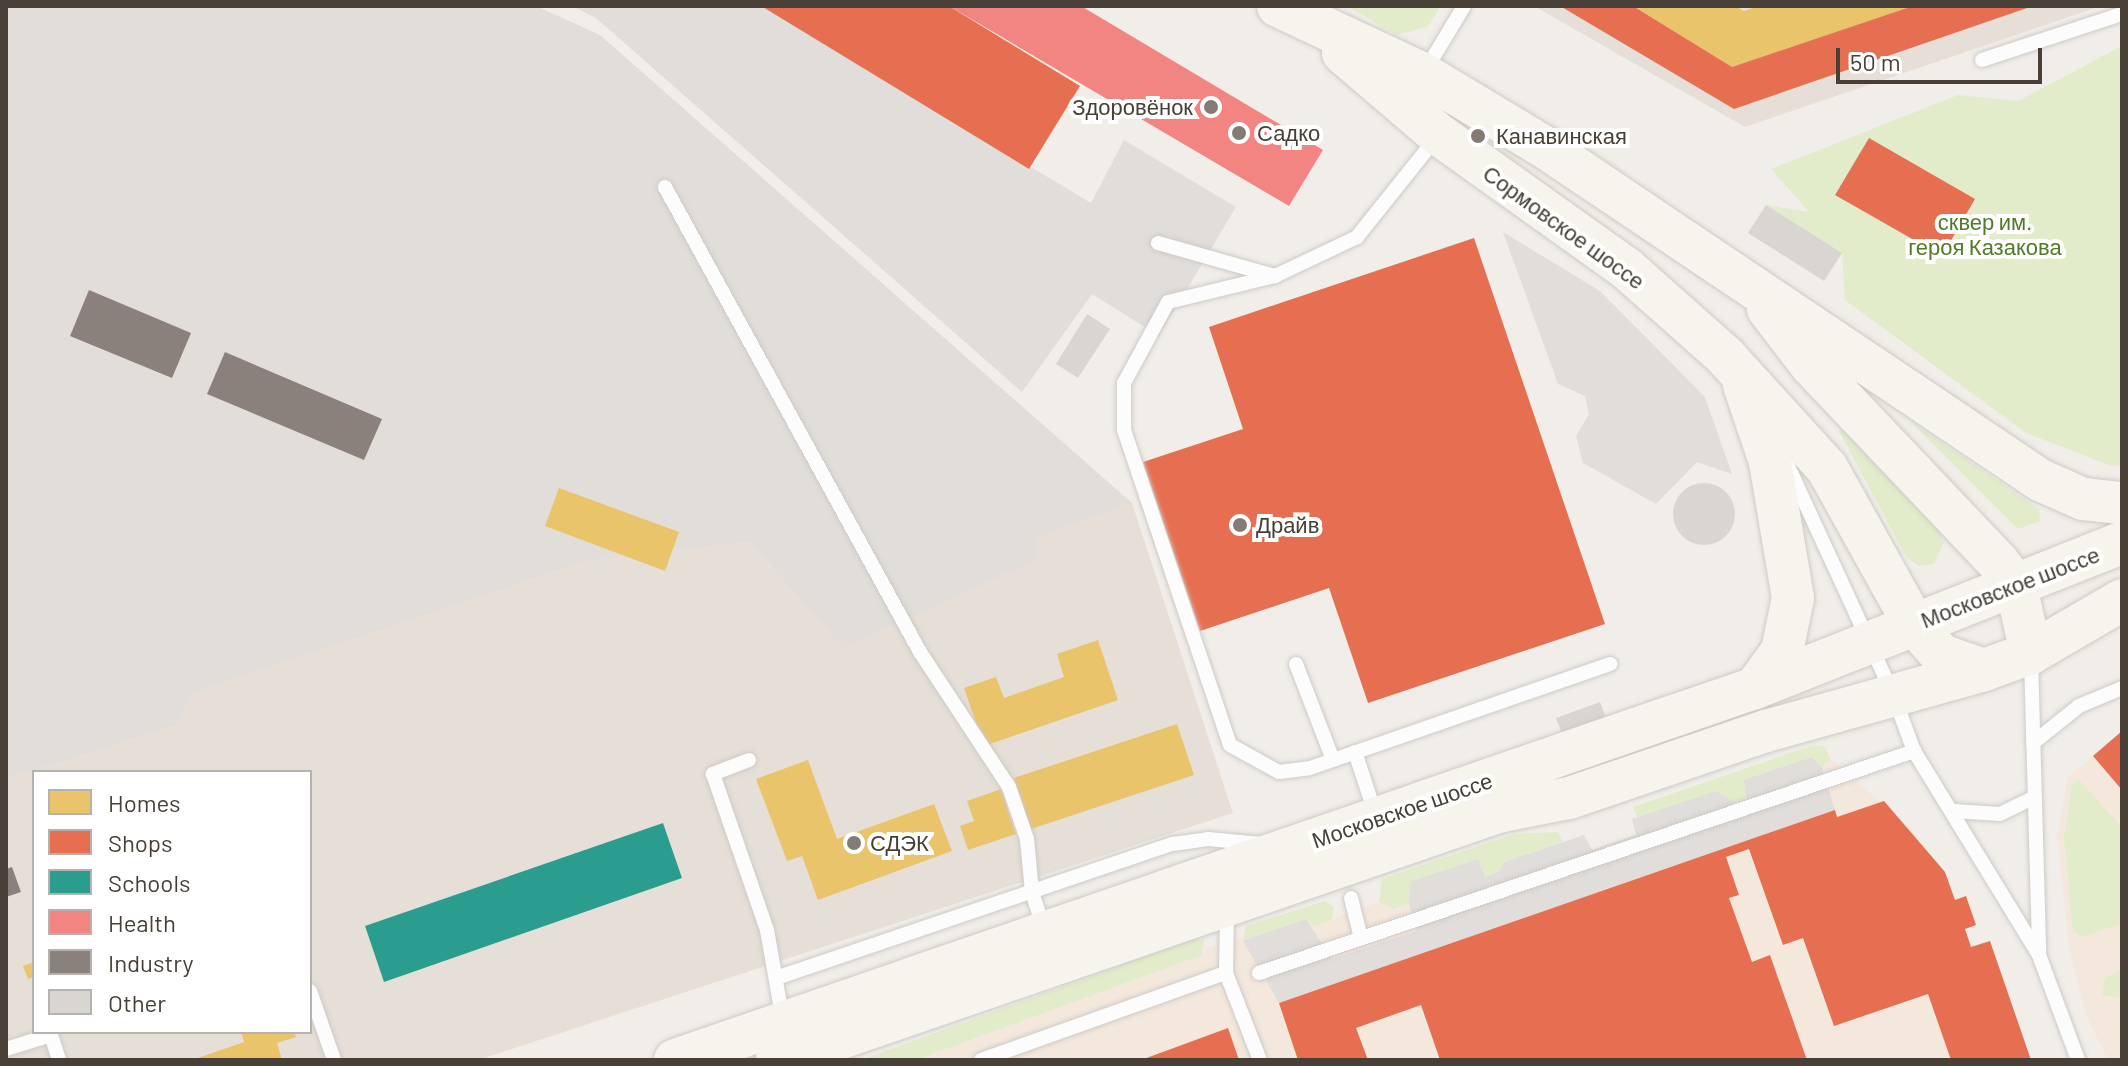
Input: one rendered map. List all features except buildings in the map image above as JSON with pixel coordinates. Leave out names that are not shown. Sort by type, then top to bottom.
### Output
[{"type":"main road","name":"Сормовское шоссе","points":[[1294,15],[1423,74],[1558,156],[1755,292],[1835,337],[2040,480],[2083,499],[2122,503]]},
{"type":"main road","name":"Сормовское шоссе","points":[[1294,15],[1438,134],[1626,268],[1740,373],[1827,468],[1914,624],[1941,655],[1984,670]]},
{"type":"main road","name":"Сормовское шоссе","points":[[1755,292],[1811,365],[1882,434],[2016,586]]},
{"type":"main road","name":"Сормовское шоссе","points":[[1740,373],[1770,462],[1793,598],[1782,651],[1755,688]]},
{"type":"main road","name":"Московское шоссе","points":[[780,1041],[1046,932],[1755,688],[2122,543]]},
{"type":"main road","points":[[2016,586],[2031,653]]},
{"type":"main road","name":"Московское шоссе","points":[[675,1060],[780,1041],[1227,905],[1498,812],[1582,795],[1766,731],[1984,670],[2031,653],[2122,600]]},
{"type":"lane","points":[[1423,74],[1464,6]]},
{"type":"lane","points":[[1982,60],[2122,14]]},
{"type":"lane","points":[[1438,134],[1357,237],[1275,276],[1168,302],[1124,383],[1124,430],[1230,745],[1279,772],[1333,760],[1610,664]]},
{"type":"lane","points":[[665,187],[920,652],[1009,787],[1027,839],[1032,892],[1046,932]]},
{"type":"lane","points":[[1158,243],[1275,276]]},
{"type":"lane","points":[[1775,409],[1788,467],[1893,694],[1914,751],[1954,811],[2039,955],[2078,1060]]},
{"type":"lane","points":[[2031,653],[2039,955]]},
{"type":"lane","points":[[1296,664],[1333,760]]},
{"type":"lane","points":[[2033,743],[2079,706],[2122,688]]},
{"type":"lane","points":[[1259,973],[1914,751]]},
{"type":"lane","points":[[1355,752],[1377,819]]},
{"type":"lane","points":[[749,760],[713,774],[767,930],[776,978],[780,1041]]},
{"type":"lane","points":[[1954,811],[2000,814],[2033,798]]},
{"type":"lane","points":[[776,978],[1173,844],[1208,839],[1309,842]]},
{"type":"lane","points":[[1351,898],[1361,938]]},
{"type":"lane","points":[[1227,905],[1226,973],[1260,1060]]},
{"type":"lane","points":[[981,1060],[1226,973]]},
{"type":"lane","points":[[312,997],[334,1060]]},
{"type":"lane","points":[[6,1049],[51,1035],[59,1060]]},
{"type":"shaded area","points":[[6,6],[536,6],[600,35],[1132,503],[1034,539],[1038,560],[843,649],[749,542],[584,562],[193,694],[176,725],[6,780]]},
{"type":"shaded area","points":[[572,6],[762,6],[1091,203],[1124,140],[1236,207],[1159,336],[1092,294],[1022,392],[596,18]]},
{"type":"shaded area","points":[[1534,6],[2101,6],[1745,127]]},
{"type":"shaded area","points":[[1503,232],[1600,291],[1705,397],[1732,474],[1697,462],[1656,504],[1583,463],[1576,436],[1589,414],[1585,396],[1558,384]]},
{"type":"shaded area","points":[[1132,503],[1233,813],[478,1060],[6,1060],[6,780],[32,772],[32,1034],[312,1034],[312,770],[37,770],[176,725],[193,694],[584,562],[749,542],[843,649],[1038,560],[1033,539]]},
{"type":"shaded area","points":[[2122,731],[2122,1060],[2108,1060],[2085,1013],[2069,948],[2057,837],[2067,778]]},
{"type":"shaded area","points":[[1812,757],[1822,768],[1835,810],[1279,1003],[1243,941],[1306,919],[1332,959],[1417,931],[1409,904],[1411,881],[1478,859],[1485,877],[1500,871],[1504,862],[1584,835],[1592,850],[1636,835],[1632,819],[1716,791],[1736,803],[1747,800],[1744,780]]},
{"type":"shaded area","points":[[1831,759],[1911,829],[1945,872],[1955,899],[1966,896],[1976,925],[1965,929],[1971,946],[1990,941],[2031,1060],[916,1060],[1202,955],[1207,948],[1306,919],[1314,926],[1379,902],[1393,909],[1584,835],[1592,850],[1636,835],[1632,819],[1716,791],[1822,768]]},
{"type":"green space","points":[[1347,6],[1441,6],[1427,27],[1396,35]]},
{"type":"green space","name":"сквер им. героя Казакова","points":[[2122,46],[2122,466],[2111,466],[2026,433],[1845,300],[1842,253],[1766,205],[1809,212],[1771,169],[1958,95],[2018,101]]},
{"type":"green space","points":[[1910,421],[2039,509],[2040,521],[2018,529]]},
{"type":"green space","points":[[1851,425],[1939,531],[1944,543],[1934,564],[1919,566],[1907,558],[1839,431]]},
{"type":"green space","points":[[1811,746],[1824,746],[1831,759],[1822,768],[1812,757],[1745,780],[1748,800],[1736,803],[1716,791],[1637,817],[1633,807]]},
{"type":"green space","points":[[2078,779],[2122,827],[2122,923],[2082,937],[2073,932],[2064,838],[2072,785]]},
{"type":"green space","points":[[1558,832],[1563,842],[1504,862],[1500,871],[1485,877],[1478,859],[1412,881],[1409,904],[1393,909],[1379,902],[1382,879],[1514,834]]},
{"type":"green space","points":[[1325,901],[1334,907],[1332,920],[1314,926],[1306,919],[1243,941],[1246,926]]},
{"type":"green space","points":[[1194,939],[1204,940],[1202,955],[916,1060],[861,1060]]},
{"type":"green space","points":[[2122,970],[2122,997],[2102,996],[2105,978]]},
{"type":"place","name":"Здоровёнок","points":[[1211,107]]},
{"type":"place","name":"Садко","points":[[1239,133]]},
{"type":"place","name":"Канавинская","points":[[1478,136]]},
{"type":"place","name":"Драйв","points":[[1240,525]]},
{"type":"place","name":"СДЭК","points":[[854,843]]}]
